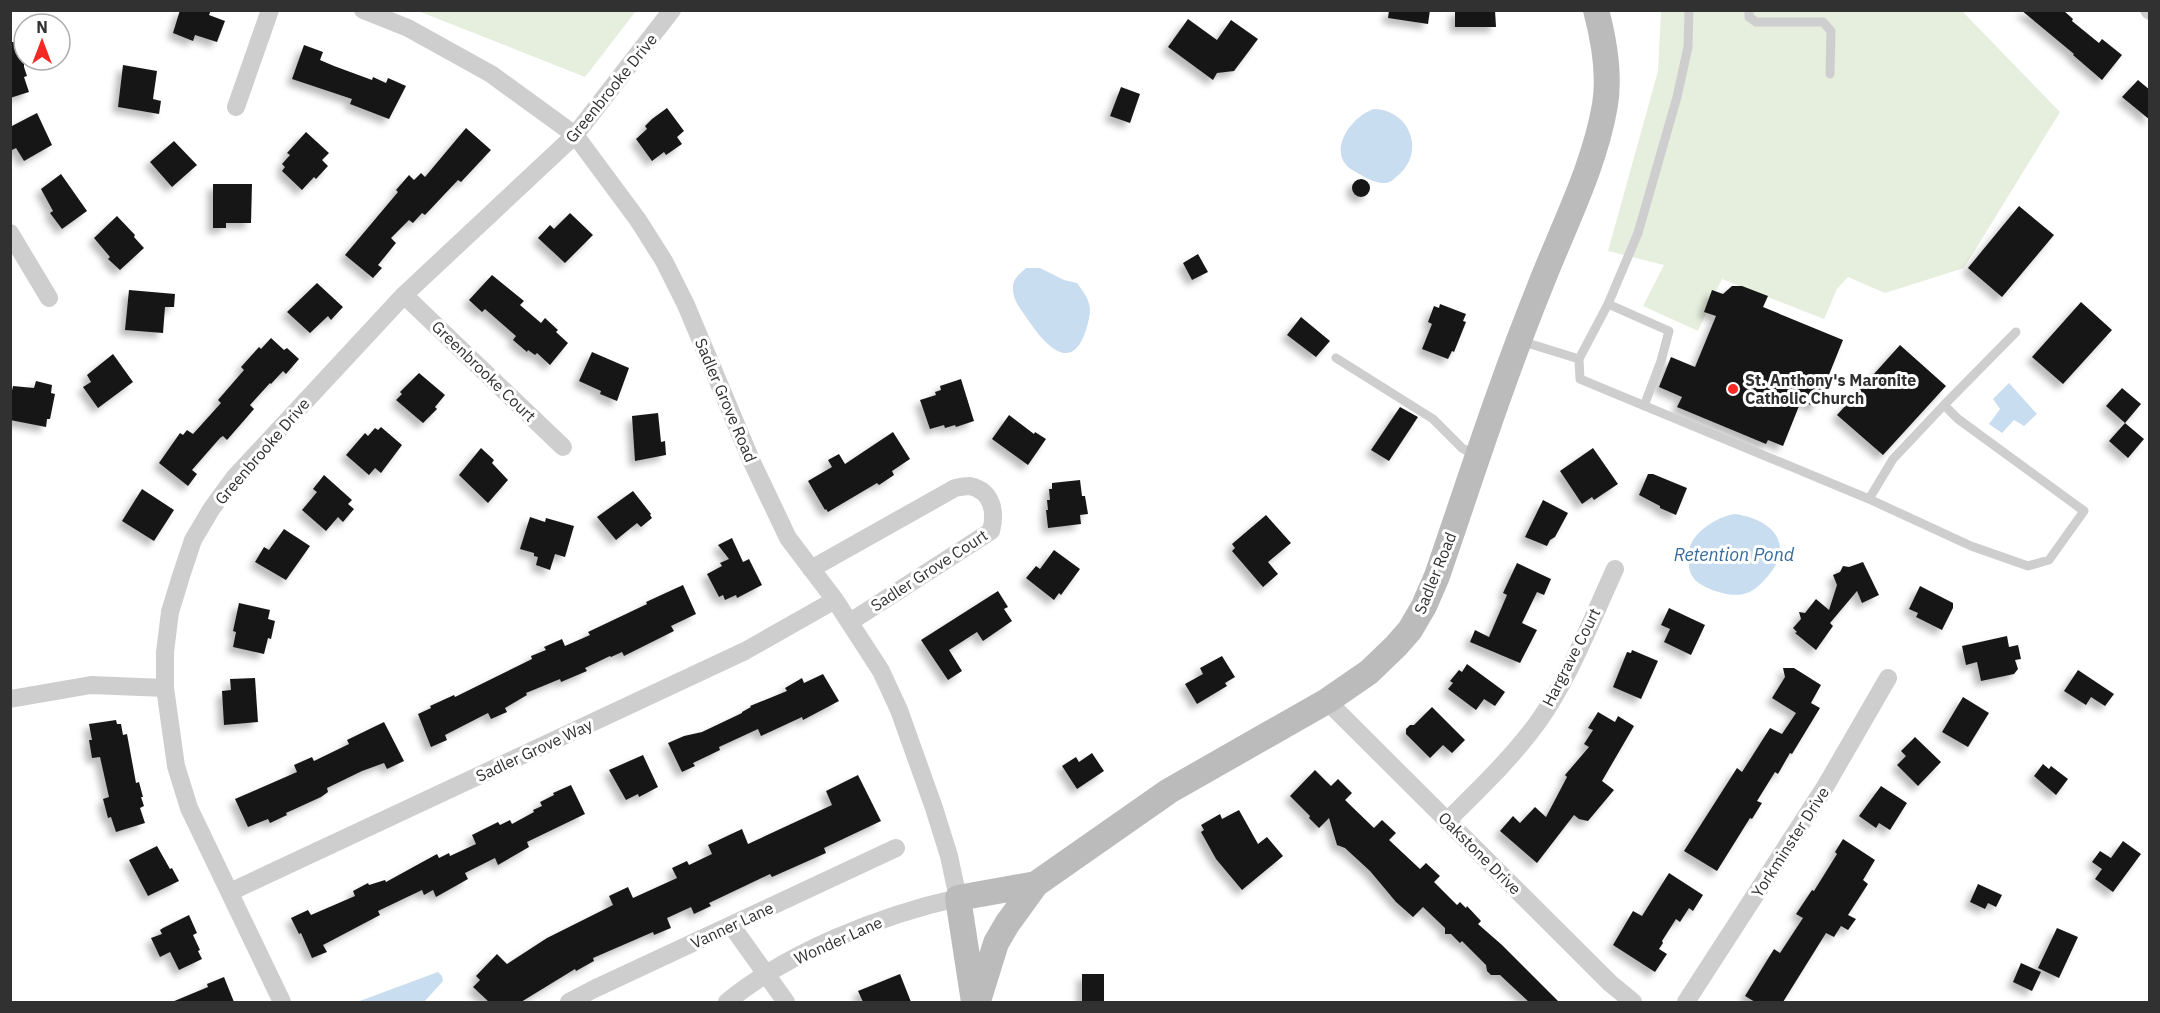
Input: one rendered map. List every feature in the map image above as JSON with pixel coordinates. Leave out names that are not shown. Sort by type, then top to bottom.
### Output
[{"type":"street","points":[[236,107],[270,10]]},
{"type":"street","name":"Sadler Grove Road","points":[[363,10],[408,28],[491,74],[575,135],[638,220],[664,261],[686,305],[751,460],[788,538],[835,600],[881,671],[899,710],[934,808],[958,898]]},
{"type":"street","name":"Greenbrooke Drive","points":[[282,1002],[189,808],[176,766],[165,688],[165,652],[170,612],[193,540],[212,508],[234,478],[404,295],[575,135],[672,10]]},
{"type":"street","name":"Sadler Road","points":[[958,898],[1036,884],[1169,791],[1328,701],[1369,672],[1410,630],[1437,576],[1519,340],[1572,208],[1600,130],[1606,102],[1606,71],[1596,10]]},
{"type":"street","points":[[10,233],[49,298]]},
{"type":"street","name":"Greenbrooke Court","points":[[404,295],[563,447]]},
{"type":"street","name":"Sadler Grove Court","points":[[811,569],[955,488],[971,486],[984,494],[992,503],[995,518],[991,531],[850,622]]},
{"type":"street","name":"Hargrave Court","points":[[1448,821],[1514,752],[1538,721],[1557,691],[1615,569]]},
{"type":"street","name":"Sadler Grove Way","points":[[230,892],[745,651],[835,600]]},
{"type":"street","name":"Yorkminster Drive","points":[[1686,1002],[1825,787],[1888,678]]},
{"type":"street","points":[[10,699],[91,685],[165,688]]},
{"type":"street","name":"Oakstone Drive","points":[[1328,701],[1610,982],[1633,1002]]},
{"type":"street","name":"Vanner Lane","points":[[569,1002],[896,848]]},
{"type":"street","points":[[976,1002],[996,943],[1006,924],[1036,884]]},
{"type":"street","points":[[958,898],[976,1002]]},
{"type":"street","name":"Wonder Lane","points":[[727,1002],[766,974],[811,950],[888,918],[958,898]]},
{"type":"street","points":[[731,925],[786,1002]]},
{"type":"lane","points":[[1689,10],[1688,47],[1674,109],[1638,233],[1608,304],[1579,359],[1580,379],[1869,499],[1971,546],[2028,566],[2049,560],[2084,511],[1958,419],[1944,405]]},
{"type":"lane","points":[[1749,10],[1749,16],[1756,22],[1823,22],[1831,31],[1830,74]]},
{"type":"lane","points":[[1783,22],[1784,10]]},
{"type":"lane","points":[[1608,304],[1669,331],[1661,361],[1644,406]]},
{"type":"lane","points":[[1869,499],[1893,459],[2016,332]]},
{"type":"lane","points":[[1519,340],[1579,359]]},
{"type":"lane","points":[[1336,358],[1433,419],[1462,448],[1477,457]]},
{"type":"green space","points":[[418,11],[636,11],[585,77]]},
{"type":"green space","points":[[1661,11],[1962,11],[2060,112],[1964,268],[1885,293],[1848,277],[1837,289],[1824,319],[1722,279],[1698,331],[1643,306],[1664,265],[1608,251],[1658,71]]},
{"type":"water","points":[[1374,109],[1387,111],[1398,117],[1406,125],[1412,146],[1411,157],[1405,168],[1393,180],[1386,183],[1372,181],[1354,171],[1345,164],[1341,155],[1344,136],[1350,127],[1365,113]]},
{"type":"water","points":[[1026,268],[1040,268],[1064,280],[1077,283],[1085,295],[1090,310],[1088,322],[1080,344],[1073,351],[1065,353],[1057,351],[1049,345],[1034,329],[1018,304],[1013,292],[1013,284],[1017,276]]},
{"type":"water","points":[[2009,383],[2037,414],[2024,426],[2014,420],[2002,433],[1989,424],[2000,409],[1993,399]]},
{"type":"water","name":"Retention Pond","points":[[1735,514],[1759,521],[1769,527],[1776,534],[1780,553],[1768,576],[1756,588],[1750,592],[1730,595],[1707,588],[1696,581],[1689,570],[1689,549],[1694,538],[1704,528],[1722,517]]},
{"type":"water","points":[[438,972],[443,981],[424,1002],[357,1002]]},
{"type":"building","points":[[180,10],[211,10],[209,15],[225,21],[217,42],[195,35],[193,41],[173,33]]},
{"type":"building","points":[[1389,10],[1430,10],[1428,24],[1388,18]]},
{"type":"building","points":[[1455,10],[1495,10],[1496,27],[1455,27]]},
{"type":"building","points":[[2021,10],[2063,10],[2073,19],[2072,21],[2099,43],[2102,39],[2122,55],[2102,80]]},
{"type":"building","points":[[1188,19],[1217,40],[1231,20],[1258,39],[1234,71],[1217,73],[1213,80],[1168,47]]},
{"type":"building","points":[[10,42],[12,42],[12,72],[26,72],[27,76],[24,77],[29,92],[10,98]]},
{"type":"building","points":[[304,45],[323,52],[320,60],[334,66],[372,80],[373,77],[386,83],[388,78],[406,86],[389,119],[350,104],[352,99],[292,79]]},
{"type":"building","points":[[123,65],[157,71],[153,99],[161,101],[159,114],[118,107]]},
{"type":"building","points":[[2138,80],[2150,90],[2150,120],[2122,97]]},
{"type":"building","points":[[1121,87],[1140,94],[1130,123],[1110,116]]},
{"type":"building","points":[[667,108],[684,131],[677,137],[682,144],[666,155],[664,152],[652,161],[636,139],[647,129],[645,126],[652,119]]},
{"type":"building","points":[[37,113],[52,145],[24,161],[16,148],[10,151],[10,127]]},
{"type":"building","points":[[466,128],[491,150],[425,215],[422,213],[413,223],[409,220],[391,238],[396,243],[378,265],[382,268],[373,278],[345,255],[398,192],[396,190],[409,175],[414,180],[421,173],[425,177]]},
{"type":"building","points":[[306,132],[329,153],[322,160],[328,166],[302,190],[282,171],[285,167],[282,164],[290,155],[287,153]]},
{"type":"building","points":[[174,141],[197,165],[172,187],[150,162]]},
{"type":"building","points":[[61,174],[87,211],[62,229],[50,213],[53,211],[41,189]]},
{"type":"building","points":[[1361,179],[1367,182],[1370,188],[1367,194],[1361,197],[1355,194],[1352,188],[1355,182]]},
{"type":"building","points":[[213,184],[252,184],[251,223],[226,223],[226,228],[213,228]]},
{"type":"building","points":[[2019,206],[2054,235],[2002,297],[1968,268]]},
{"type":"building","points":[[570,213],[593,235],[565,263],[538,238],[550,225],[554,229]]},
{"type":"building","points":[[117,216],[144,248],[120,270],[108,259],[110,257],[94,238]]},
{"type":"building","points":[[1198,254],[1208,272],[1192,280],[1183,263]]},
{"type":"building","points":[[492,275],[524,301],[520,305],[541,323],[545,318],[568,343],[550,365],[537,353],[535,355],[528,350],[527,352],[513,340],[516,336],[485,309],[482,312],[469,300]]},
{"type":"building","points":[[317,283],[343,307],[331,320],[328,316],[310,333],[287,312]]},
{"type":"building","name":"St. Anthony's Maronite Catholic Church","points":[[1732,286],[1742,286],[1768,296],[1763,307],[1843,340],[1816,407],[1801,401],[1783,446],[1768,440],[1766,444],[1677,407],[1682,397],[1659,387],[1671,357],[1695,367],[1716,316],[1704,312],[1712,290],[1723,294]]},
{"type":"building","points":[[129,290],[175,294],[174,307],[165,307],[163,333],[125,330]]},
{"type":"building","points":[[2081,302],[2112,330],[2063,384],[2032,357]]},
{"type":"building","points":[[1440,304],[1466,314],[1463,321],[1466,322],[1454,352],[1452,351],[1448,359],[1422,349],[1432,324],[1428,322],[1434,306],[1439,308]]},
{"type":"building","points":[[1301,317],[1330,341],[1316,357],[1287,335]]},
{"type":"building","points":[[271,338],[284,350],[287,348],[299,359],[286,374],[283,371],[270,383],[250,405],[254,409],[227,440],[223,436],[220,438],[192,470],[197,474],[188,486],[159,463],[180,433],[183,435],[187,430],[193,434],[221,403],[218,400],[244,370],[241,367],[259,347],[261,349]]},
{"type":"building","points":[[1900,345],[1946,386],[1883,455],[1837,415]]},
{"type":"building","points":[[592,352],[629,368],[617,401],[579,381]]},
{"type":"building","points":[[113,354],[133,382],[98,408],[83,387],[91,382],[87,375]]},
{"type":"building","points":[[419,373],[445,395],[435,407],[437,409],[423,423],[396,400],[402,394],[400,392]]},
{"type":"building","points":[[961,379],[974,421],[956,427],[955,425],[945,428],[944,425],[930,429],[920,400],[936,395],[935,392],[941,390],[940,386]]},
{"type":"building","points":[[36,381],[52,385],[51,393],[55,394],[46,427],[10,420],[10,399],[13,386],[34,388]]},
{"type":"building","points":[[2122,388],[2141,404],[2125,423],[2106,406]]},
{"type":"building","points":[[1400,407],[1418,417],[1389,461],[1371,450]]},
{"type":"building","points":[[658,413],[661,442],[665,441],[666,455],[635,461],[632,416]]},
{"type":"building","points":[[1009,415],[1034,434],[1035,432],[1046,439],[1028,465],[992,439]]},
{"type":"building","points":[[2125,423],[2144,439],[2128,458],[2109,441]]},
{"type":"building","points":[[381,427],[402,445],[381,473],[375,468],[369,475],[346,455],[365,433],[368,436],[375,428],[378,430]]},
{"type":"building","points":[[893,432],[910,459],[892,471],[894,475],[879,485],[877,483],[828,512],[825,510],[808,481],[832,467],[828,460],[839,454],[845,464]]},
{"type":"building","points":[[481,448],[494,460],[492,463],[508,480],[488,503],[459,475]]},
{"type":"building","points":[[1593,448],[1618,484],[1594,500],[1592,497],[1582,504],[1560,471]]},
{"type":"building","points":[[1648,474],[1687,488],[1676,515],[1639,495]]},
{"type":"building","points":[[324,475],[352,500],[348,504],[354,509],[343,522],[338,517],[326,531],[302,510],[317,492],[313,489]]},
{"type":"building","points":[[1080,480],[1088,514],[1080,515],[1081,524],[1048,528],[1046,510],[1048,510],[1047,500],[1050,500],[1049,489],[1052,489],[1052,483]]},
{"type":"building","points":[[142,489],[174,510],[154,541],[122,521]]},
{"type":"building","points":[[633,491],[652,518],[641,527],[637,523],[616,540],[597,517]]},
{"type":"building","points":[[1543,500],[1568,513],[1555,537],[1547,546],[1525,537]]},
{"type":"building","points":[[1266,515],[1291,543],[1268,562],[1278,574],[1263,587],[1232,551],[1235,548],[1232,544]]},
{"type":"building","points":[[530,517],[545,522],[546,518],[574,526],[565,557],[555,554],[550,570],[536,565],[538,557],[534,556],[534,553],[520,549]]},
{"type":"building","points":[[284,529],[310,546],[286,580],[255,562],[264,547],[269,550]]},
{"type":"building","points":[[732,538],[743,562],[749,559],[762,585],[737,598],[736,595],[725,600],[723,595],[719,597],[707,574],[722,566],[720,563],[729,559],[718,545]]},
{"type":"building","points":[[1054,550],[1080,569],[1061,595],[1059,593],[1054,600],[1026,578],[1036,566],[1040,569]]},
{"type":"building","points":[[1863,562],[1879,595],[1862,603],[1857,591],[1830,623],[1833,626],[1816,650],[1795,633],[1797,632],[1793,628],[1801,619],[1799,612],[1805,613],[1816,599],[1829,610],[1837,585],[1833,575],[1840,572],[1843,566],[1849,567]]},
{"type":"building","points":[[1517,563],[1551,579],[1544,595],[1537,592],[1522,623],[1537,630],[1520,663],[1470,642],[1475,630],[1489,637],[1507,595],[1503,593]]},
{"type":"building","points":[[683,585],[696,614],[671,626],[674,631],[624,656],[622,652],[610,656],[585,668],[587,671],[526,693],[527,695],[505,708],[507,712],[491,719],[488,713],[445,735],[447,740],[431,747],[418,714],[431,708],[430,706],[454,695],[455,697],[532,659],[531,656],[546,650],[544,647],[562,639],[565,646],[590,635],[588,632]]},
{"type":"building","points":[[1920,586],[1953,603],[1953,608],[1942,630],[1916,617],[1918,613],[1909,609]]},
{"type":"building","points":[[998,591],[1008,607],[1004,609],[1012,621],[983,641],[977,632],[949,650],[962,671],[948,680],[921,640]]},
{"type":"building","points":[[239,603],[270,610],[268,619],[275,621],[271,639],[268,638],[264,654],[233,647],[236,632],[233,631]]},
{"type":"building","points":[[1669,608],[1705,625],[1691,655],[1664,642],[1670,629],[1661,625]]},
{"type":"building","points":[[2007,636],[2009,647],[2018,645],[2021,659],[2015,660],[2018,669],[2014,674],[1981,681],[1977,662],[1966,665],[1962,646]]},
{"type":"building","points":[[1632,650],[1658,661],[1641,699],[1613,687],[1627,652],[1631,653]]},
{"type":"building","points":[[1222,656],[1235,677],[1225,683],[1227,686],[1197,704],[1185,684],[1203,674],[1200,668]]},
{"type":"building","points":[[1467,664],[1505,692],[1495,706],[1484,699],[1476,710],[1448,689],[1453,683],[1450,681],[1459,670],[1462,672]]},
{"type":"building","points":[[1783,668],[1794,668],[1821,685],[1811,703],[1820,708],[1778,774],[1775,772],[1757,801],[1762,803],[1717,871],[1684,851],[1737,768],[1742,772],[1770,728],[1782,734],[1796,713],[1772,698],[1785,677]]},
{"type":"building","points":[[2078,670],[2114,694],[2105,706],[2091,697],[2086,705],[2064,691]]},
{"type":"building","points":[[823,674],[839,701],[803,720],[802,717],[761,736],[758,729],[719,747],[720,750],[693,763],[695,766],[682,772],[668,743],[702,732],[742,713],[750,706],[787,691],[785,688],[802,678],[804,683]]},
{"type":"building","points":[[255,678],[258,722],[224,725],[222,691],[231,690],[230,679]]},
{"type":"building","points":[[1963,697],[1989,713],[1968,747],[1942,732]]},
{"type":"building","points":[[1432,707],[1465,740],[1452,753],[1443,745],[1430,758],[1406,734],[1406,729],[1414,725]]},
{"type":"building","points":[[1598,712],[1615,722],[1618,716],[1634,726],[1602,781],[1614,790],[1588,821],[1574,815],[1537,863],[1500,831],[1513,816],[1520,823],[1535,807],[1546,817],[1567,777],[1565,775],[1589,747],[1584,744],[1593,730],[1588,728]]},
{"type":"building","points":[[116,720],[117,724],[121,724],[123,735],[127,734],[136,783],[139,782],[143,797],[141,797],[144,806],[140,808],[145,823],[116,832],[111,817],[108,818],[103,799],[109,797],[100,757],[92,758],[89,724]]},
{"type":"building","points":[[384,722],[404,761],[387,769],[384,763],[362,771],[327,788],[328,792],[321,797],[286,813],[287,815],[270,823],[268,819],[248,827],[235,799],[297,772],[294,765],[312,757],[314,761],[349,744],[347,740]]},
{"type":"building","points":[[1915,737],[1941,762],[1918,786],[1897,765],[1906,756],[1901,751]]},
{"type":"building","points":[[1092,753],[1104,771],[1077,789],[1062,766],[1076,757],[1079,762]]},
{"type":"building","points":[[643,755],[658,787],[639,797],[638,794],[626,800],[609,770]]},
{"type":"building","points":[[2043,764],[2049,769],[2051,766],[2068,779],[2056,795],[2034,776]]},
{"type":"building","points":[[1315,770],[1331,786],[1338,779],[1352,793],[1345,800],[1374,828],[1382,820],[1396,833],[1389,840],[1420,869],[1426,863],[1440,876],[1434,882],[1457,905],[1460,902],[1466,908],[1467,906],[1481,921],[1478,924],[1559,1002],[1529,1002],[1500,975],[1491,975],[1486,965],[1462,941],[1460,943],[1451,934],[1445,934],[1445,928],[1423,907],[1413,917],[1396,902],[1370,871],[1345,848],[1337,845],[1329,818],[1319,828],[1290,796]]},
{"type":"building","points":[[858,775],[881,821],[824,848],[826,853],[772,877],[770,874],[709,903],[711,906],[694,914],[691,907],[667,918],[671,928],[654,935],[653,932],[593,958],[594,961],[576,971],[575,969],[521,1002],[489,1002],[473,987],[480,980],[476,976],[497,954],[507,964],[547,938],[613,905],[609,896],[628,887],[633,898],[677,878],[672,868],[687,861],[689,865],[712,854],[708,845],[742,829],[748,844],[832,805],[826,791]]},
{"type":"building","points":[[571,785],[585,814],[527,842],[529,847],[498,865],[495,858],[465,873],[468,879],[436,897],[433,890],[424,895],[422,890],[378,911],[380,915],[323,945],[327,952],[312,958],[301,933],[299,934],[291,918],[308,910],[311,915],[355,896],[353,891],[368,883],[369,885],[385,880],[386,882],[437,854],[439,858],[449,853],[450,856],[476,844],[472,835],[498,822],[500,825],[510,820],[512,824],[542,806],[540,802],[554,795],[553,793]]},
{"type":"building","points":[[1881,786],[1907,803],[1890,830],[1879,823],[1876,828],[1859,816]]},
{"type":"building","points":[[1239,810],[1258,844],[1267,837],[1283,856],[1242,890],[1216,859],[1201,832],[1204,830],[1201,825],[1220,814],[1222,819]]},
{"type":"building","points":[[1843,839],[1875,860],[1863,880],[1868,884],[1848,915],[1856,919],[1848,930],[1841,926],[1834,937],[1826,933],[1783,1002],[1755,1002],[1745,996],[1774,949],[1780,953],[1803,918],[1796,914],[1812,890],[1814,891],[1837,854],[1835,852]]},
{"type":"building","points":[[2123,841],[2141,854],[2113,892],[2095,879],[2102,869],[2092,862],[2100,851],[2111,858]]},
{"type":"building","points":[[157,846],[179,881],[148,896],[129,860]]},
{"type":"building","points":[[1669,873],[1703,895],[1693,911],[1689,908],[1680,922],[1676,919],[1662,941],[1659,949],[1667,954],[1655,972],[1613,945],[1633,911],[1642,916]]},
{"type":"building","points":[[1978,884],[2002,895],[1996,907],[1988,903],[1985,909],[1970,902]]},
{"type":"building","points":[[189,915],[197,933],[193,935],[202,959],[179,970],[170,952],[160,957],[151,938],[162,934],[160,930],[163,928]]},
{"type":"building","points":[[2057,928],[2078,937],[2059,978],[2038,968]]},
{"type":"building","points":[[2021,963],[2041,972],[2032,991],[2013,982]]},
{"type":"building","points":[[900,974],[911,1002],[863,1002],[858,991]]},
{"type":"building","points":[[1082,974],[1104,974],[1104,1002],[1082,1002]]},
{"type":"building","points":[[224,977],[234,1002],[172,1002],[208,987],[207,984]]},
{"type":"place","name":"St. Anthony's Maronite Catholic Church","points":[[1733,389]]}]
